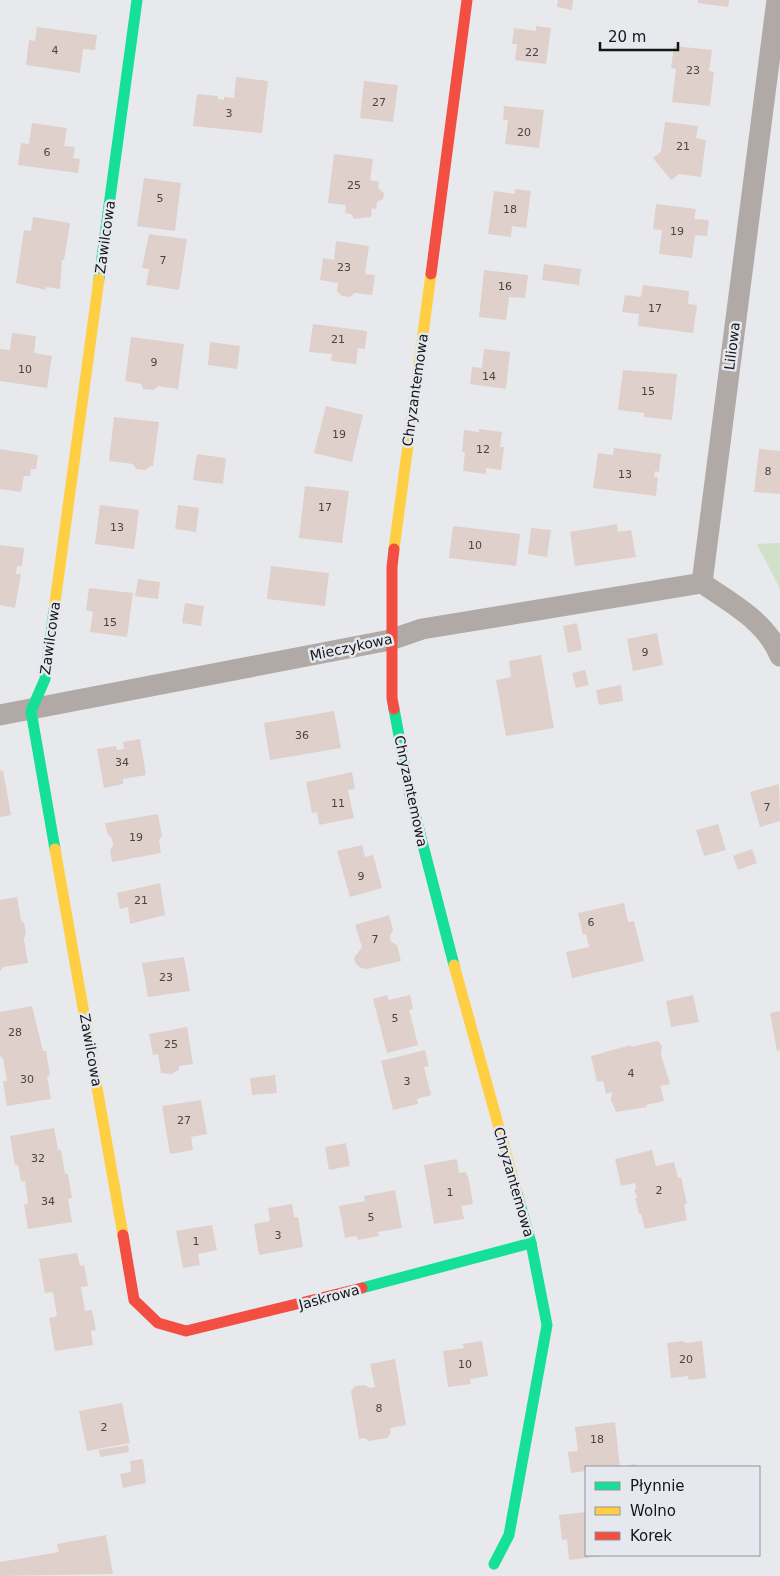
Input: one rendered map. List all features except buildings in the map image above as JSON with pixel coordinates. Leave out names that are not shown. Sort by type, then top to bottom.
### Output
[{"type":"street","name":"Zawilcowa","points":[[134,1300],[31,711],[45,679],[138,0]]},
{"type":"street","name":"Chryzantemowa","points":[[467,0],[392,566],[390,640],[392,698],[410,795],[458,982],[532,1243],[547,1325],[509,1535],[494,1564]]},
{"type":"street","name":"Liliowa","points":[[702,583],[777,0]]},
{"type":"street","name":"Mieczykowa","points":[[0,715],[31,711],[390,640],[422,629],[702,583]]},
{"type":"street","points":[[702,583],[754,619],[774,643],[780,656]]},
{"type":"street","name":"Jaskrowa","points":[[134,1300],[158,1323],[186,1331],[312,1302],[532,1243]]},
{"type":"green space","points":[[780,543],[780,589],[757,544]]},
{"type":"traffic: fast","points":[[99,279],[137,0]]},
{"type":"traffic: fast","points":[[54,610],[45,679],[31,711],[55,849]]},
{"type":"traffic: fast","points":[[394,709],[410,795],[454,965]]},
{"type":"traffic: fast","points":[[494,1564],[509,1535],[547,1325],[531,1243],[517,1193]]},
{"type":"traffic: fast","points":[[362,1288],[531,1243]]},
{"type":"traffic: slow","points":[[394,549],[431,274]]},
{"type":"traffic: slow","points":[[54,610],[99,279]]},
{"type":"traffic: slow","points":[[55,849],[123,1235]]},
{"type":"traffic: slow","points":[[454,965],[517,1193]]},
{"type":"traffic: jam","points":[[431,274],[467,0]]},
{"type":"traffic: jam","points":[[394,549],[392,567],[392,698],[394,709]]},
{"type":"traffic: jam","points":[[123,1235],[134,1300],[158,1323],[186,1331],[362,1288]]}]
